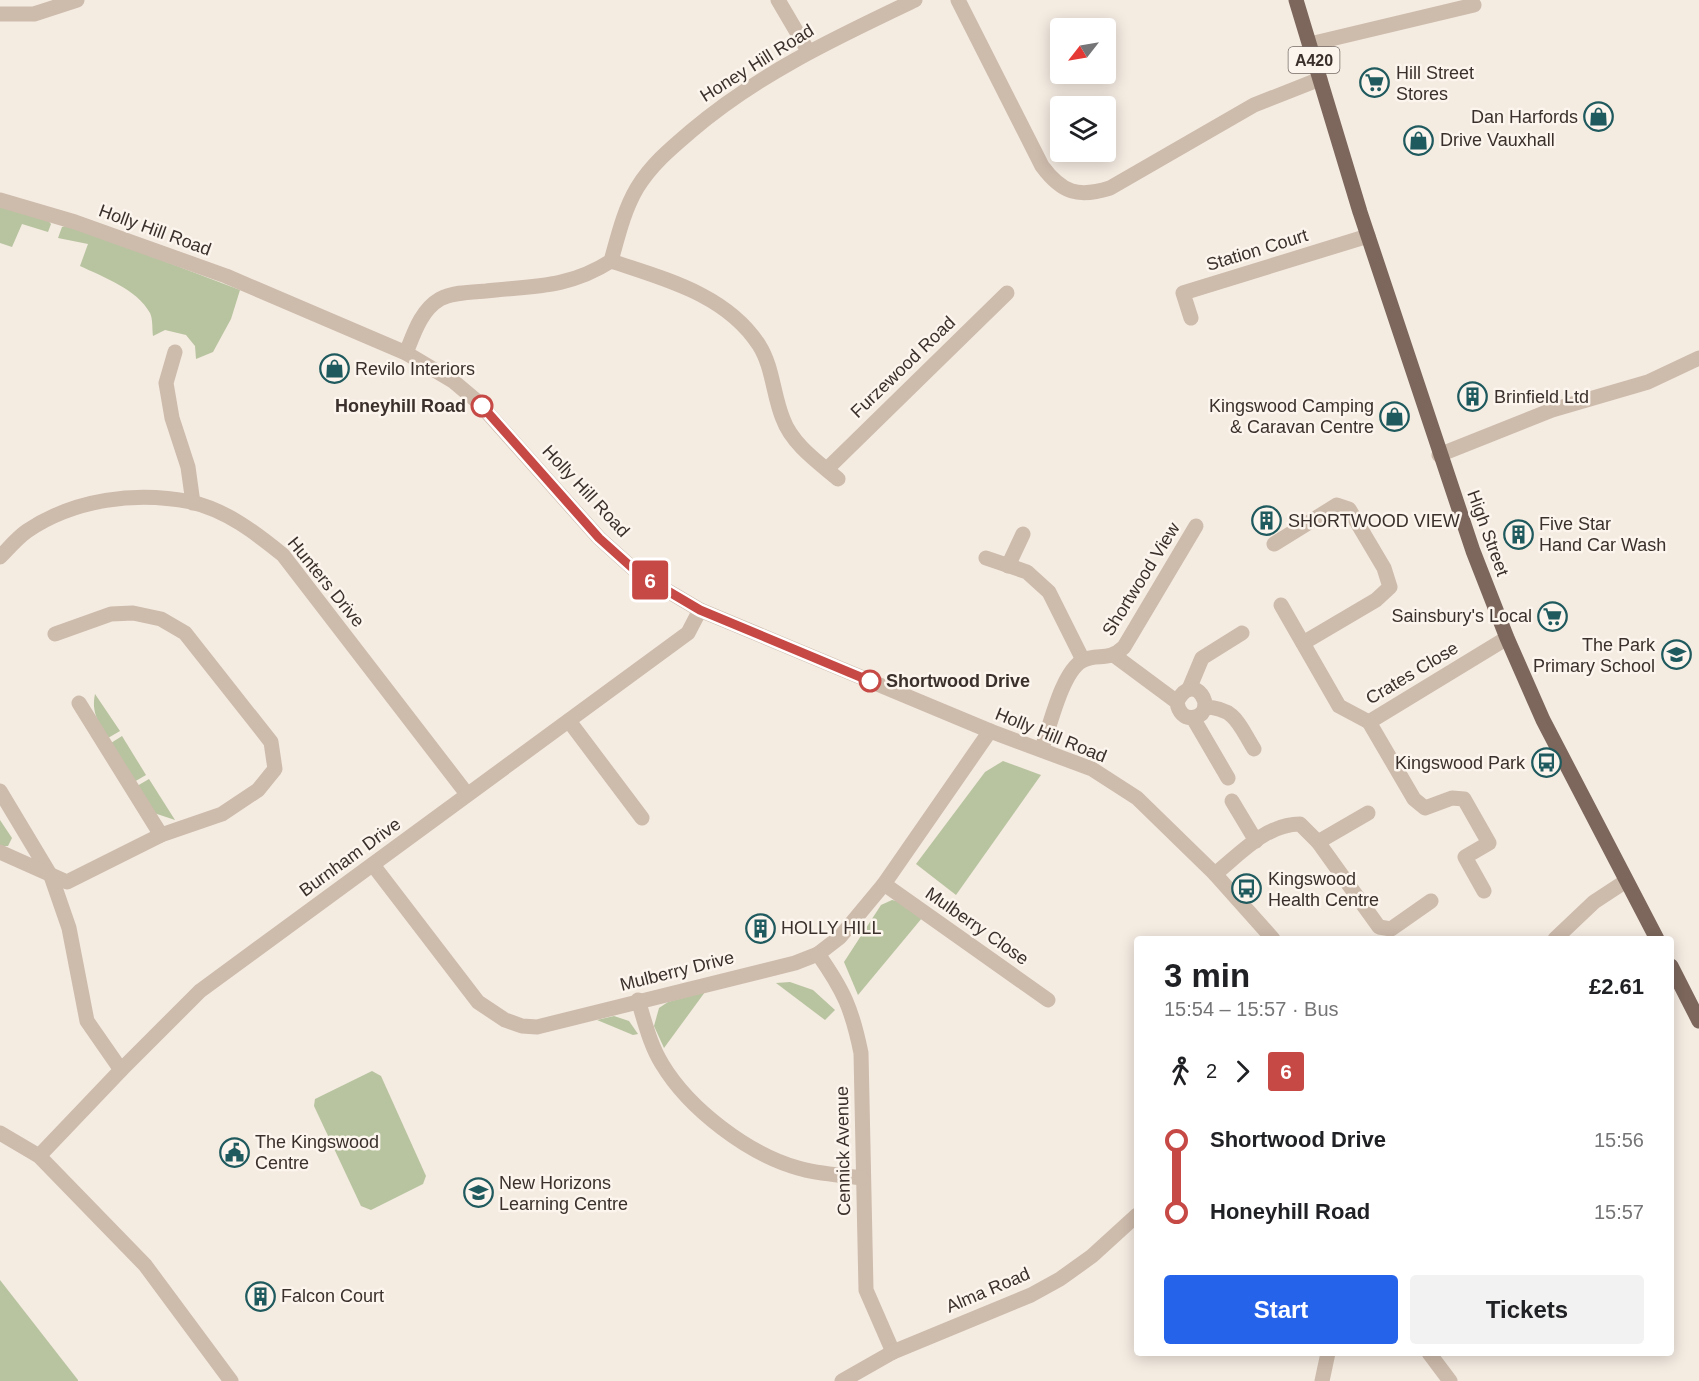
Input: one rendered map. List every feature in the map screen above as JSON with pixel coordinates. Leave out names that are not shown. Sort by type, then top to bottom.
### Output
[{"type":"main road","name":"A420","points":[[1296,0],[1320,79]]},
{"type":"main road","name":"High Street","points":[[1320,79],[1439,455],[1507,638],[1543,720],[1655,936]]},
{"type":"main road","points":[[1674,972],[1699,1021]]},
{"type":"street","points":[[0,14],[34,14],[77,0]]},
{"type":"street","points":[[778,0],[808,51]]},
{"type":"street","name":"Honey Hill Road","points":[[610,261],[622,221],[637,188],[658,159],[726,101],[808,51],[915,0]]},
{"type":"street","points":[[958,0],[1042,166],[1055,183],[1074,192],[1092,194],[1110,188],[1254,105],[1320,79]]},
{"type":"street","points":[[1310,44],[1474,5]]},
{"type":"street","name":"Holly Hill Road","points":[[0,200],[75,222],[226,276],[406,353],[453,381],[478,402],[599,538],[639,574],[700,610],[990,731],[1042,748],[1092,769],[1137,798],[1215,873],[1270,936]]},
{"type":"street","name":"Station Court","points":[[1191,318],[1183,293],[1368,236]]},
{"type":"street","points":[[406,353],[424,313],[441,298],[464,293],[568,282],[590,274],[610,261]]},
{"type":"street","name":"Furzewood Road","points":[[610,261],[688,288],[730,312],[759,345],[774,382],[783,419],[795,440],[832,474],[1007,293]]},
{"type":"street","points":[[174,352],[166,383],[172,418],[188,467],[193,503]]},
{"type":"street","points":[[1439,455],[1552,410],[1648,382],[1699,358]]},
{"type":"street","name":"Hunters Drive","points":[[0,556],[26,532],[62,512],[102,500],[151,497],[193,503],[254,532],[283,555],[467,794]]},
{"type":"street","points":[[1274,544],[1337,505],[1349,509],[1383,568],[1390,587],[1377,600],[1303,643]]},
{"type":"street","name":"Shortwood View","points":[[1083,660],[1114,656],[1124,646],[1196,526]]},
{"type":"street","points":[[1008,566],[1023,534]]},
{"type":"street","points":[[986,558],[1027,572],[1050,592],[1083,660],[1069,671],[1042,748]]},
{"type":"street","name":"Crates Close","points":[[1281,605],[1339,706],[1369,722],[1414,799],[1425,808],[1452,798],[1464,799],[1490,843],[1465,858],[1484,891]]},
{"type":"street","name":"Burnham Drive","points":[[39,1156],[200,991],[688,633],[700,610]]},
{"type":"street","points":[[0,852],[68,882],[161,835],[222,814],[258,790],[275,769],[271,742],[185,633],[161,619],[133,613],[111,614],[55,634]]},
{"type":"street","points":[[1189,689],[1196,665],[1202,658],[1242,633]]},
{"type":"street","name":"Crates Close","points":[[1369,722],[1507,638]]},
{"type":"street","points":[[1114,656],[1177,702]]},
{"type":"street","points":[[1189,689],[1198,691],[1204,697],[1205,707],[1200,715],[1193,718],[1184,716],[1178,710],[1177,702],[1181,693],[1189,689]]},
{"type":"street","points":[[79,703],[161,835]]},
{"type":"street","points":[[1205,707],[1222,707],[1232,713],[1254,749]]},
{"type":"street","points":[[1193,718],[1228,778]]},
{"type":"street","points":[[569,721],[642,818]]},
{"type":"street","name":"Mulberry Drive","points":[[373,865],[478,1002],[505,1020],[522,1026],[537,1027],[638,1000],[795,963],[818,954],[840,937],[884,884],[990,731]]},
{"type":"street","points":[[0,791],[51,876],[69,928],[87,1021],[121,1070]]},
{"type":"street","points":[[1232,801],[1256,841]]},
{"type":"street","points":[[1318,842],[1368,813]]},
{"type":"street","points":[[1215,873],[1267,832],[1287,824],[1300,824],[1318,842],[1379,927],[1391,929],[1431,901]]},
{"type":"street","points":[[1559,936],[1594,902],[1626,881]]},
{"type":"street","name":"Mulberry Close","points":[[884,884],[1048,1000]]},
{"type":"street","name":"Cennick Avenue","points":[[818,954],[837,982],[854,1015],[861,1053],[866,1290],[893,1352]]},
{"type":"street","points":[[638,1000],[649,1035],[663,1067],[691,1102],[726,1132],[798,1168],[862,1178]]},
{"type":"street","points":[[0,1133],[39,1156],[145,1265],[231,1381]]},
{"type":"street","name":"Alma Road","points":[[842,1381],[893,1352],[1031,1295],[1060,1279],[1092,1256],[1134,1218]]},
{"type":"street","points":[[1322,1381],[1327,1356]]},
{"type":"street","points":[[1431,1356],[1450,1381]]},
{"type":"green space","points":[[0,207],[47,219],[51,224],[48,232],[22,224],[12,247],[0,243]]},
{"type":"green space","points":[[69,225],[240,290],[231,319],[213,352],[196,359],[195,346],[186,335],[165,330],[153,336],[150,313],[137,297],[119,285],[80,266],[88,244],[58,238],[62,227]]},
{"type":"green space","points":[[95,694],[120,731],[108,738],[95,712]]},
{"type":"green space","points":[[122,736],[146,775],[134,782],[111,743]]},
{"type":"green space","points":[[1003,761],[1041,775],[956,895],[916,864],[985,772]]},
{"type":"green space","points":[[149,779],[175,820],[154,813],[137,786]]},
{"type":"green space","points":[[0,820],[12,838],[8,846],[0,846]]},
{"type":"green space","points":[[892,900],[901,902],[922,918],[858,995],[844,962],[881,905]]},
{"type":"green space","points":[[790,982],[813,990],[835,1010],[825,1020],[776,983]]},
{"type":"green space","points":[[705,992],[664,1048],[654,1026],[659,1008],[668,1002]]},
{"type":"green space","points":[[614,1016],[629,1021],[638,1034],[633,1035],[597,1020]]},
{"type":"green space","points":[[372,1071],[381,1076],[426,1176],[423,1184],[371,1210],[361,1206],[314,1106],[315,1099]]},
{"type":"green space","points":[[0,1280],[78,1380],[78,1381],[0,1381]]},
{"type":"bus line","name":"6","points":[[482,406],[599,538],[639,574],[700,610],[870,681]]},
{"type":"place","name":"Hill Street Stores","points":[[1375,83]]},
{"type":"place","name":"Dan Harfords","points":[[1599,117]]},
{"type":"place","name":"Drive Vauxhall","points":[[1419,140]]},
{"type":"place","name":"Revilo Interiors","points":[[334,369]]},
{"type":"place","name":"Brinfield Ltd","points":[[1473,397]]},
{"type":"place","name":"Honeyhill Road","points":[[482,406]]},
{"type":"place","name":"Kingswood Camping & Caravan Centre","points":[[1395,416]]},
{"type":"place","name":"SHORTWOOD VIEW","points":[[1267,521]]},
{"type":"place","name":"Five Star Hand Car Wash","points":[[1518,534]]},
{"type":"place","name":"Sainsbury's Local","points":[[1553,616]]},
{"type":"place","name":"The Park Primary School","points":[[1676,655]]},
{"type":"place","name":"Shortwood Drive","points":[[870,681]]},
{"type":"place","name":"Kingswood Park","points":[[1546,763]]},
{"type":"place","name":"Kingswood Health Centre","points":[[1247,889]]},
{"type":"place","name":"HOLLY HILL","points":[[760,928]]},
{"type":"place","name":"The Kingswood Centre","points":[[234,1152]]},
{"type":"place","name":"New Horizons Learning Centre","points":[[478,1193]]},
{"type":"place","name":"Falcon Court","points":[[260,1296]]}]
